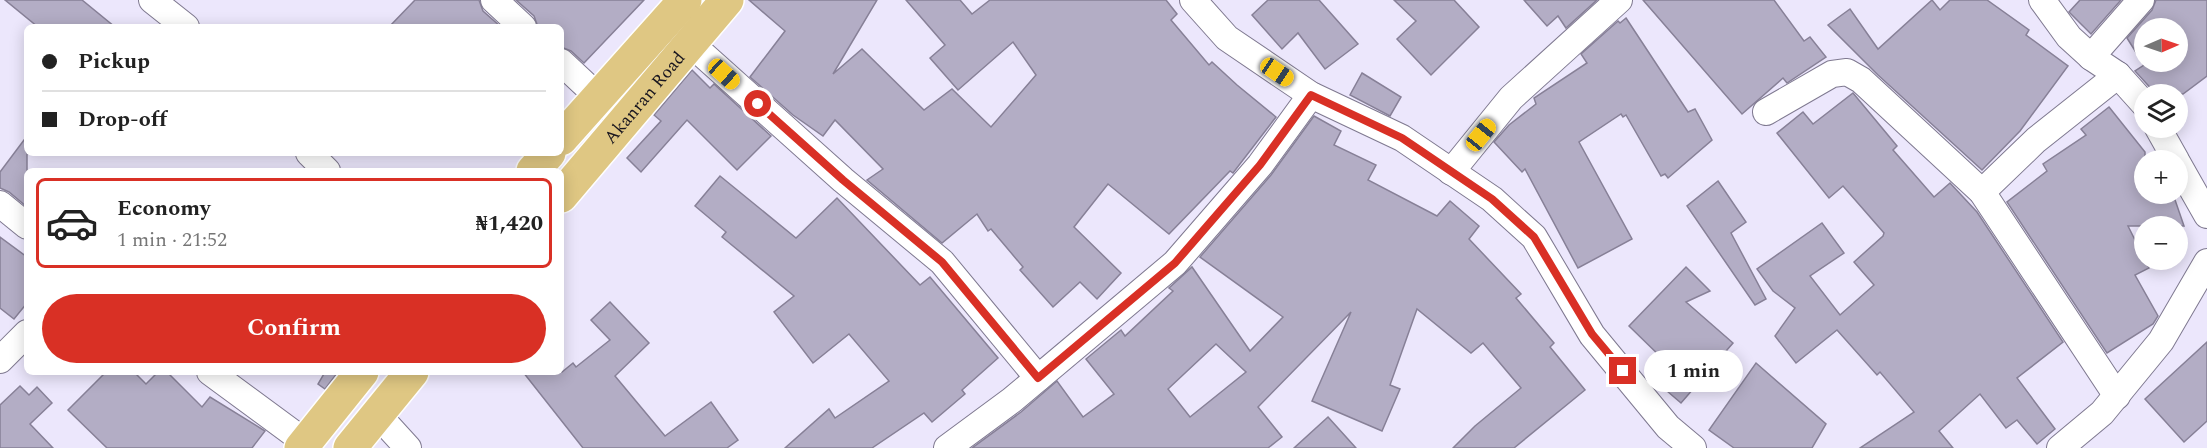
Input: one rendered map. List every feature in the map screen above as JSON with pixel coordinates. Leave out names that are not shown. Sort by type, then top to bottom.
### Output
[{"type":"main road","name":"Akanran Road","points":[[564,136],[685,0]]},
{"type":"main road","name":"Akanran Road","points":[[564,192],[727,0]]},
{"type":"main road","points":[[536,168],[546,156]]},
{"type":"main road","points":[[303,445],[360,375]]},
{"type":"main road","points":[[350,448],[410,375]]},
{"type":"street","points":[[152,0],[182,24]]},
{"type":"street","points":[[494,0],[520,24]]},
{"type":"street","points":[[1194,0],[1227,38],[1311,95],[1402,138],[1492,199],[1534,237],[1592,334],[1668,427],[1693,448]]},
{"type":"street","points":[[1452,172],[1511,98],[1619,0]]},
{"type":"street","points":[[2042,0],[2069,37],[2091,57],[2118,75],[2134,93]]},
{"type":"street","points":[[2091,57],[2141,0]]},
{"type":"street","points":[[690,43],[843,180],[942,262],[1038,378]]},
{"type":"street","points":[[564,65],[624,121]]},
{"type":"street","points":[[1766,112],[1832,74],[1847,72],[1861,80],[1982,192],[2117,396]]},
{"type":"street","points":[[1982,192],[2036,140],[2118,75]]},
{"type":"street","points":[[947,448],[1012,400],[1175,263],[1260,165],[1311,95]]},
{"type":"street","points":[[312,156],[324,168]]},
{"type":"street","points":[[2188,181],[2207,215]]},
{"type":"street","points":[[0,204],[24,224]]},
{"type":"street","points":[[2060,448],[2102,413],[2161,341],[2207,261]]},
{"type":"street","points":[[0,360],[24,336]]},
{"type":"street","points":[[214,375],[303,445]]},
{"type":"street","points":[[377,414],[408,448]]},
{"type":"building","points":[[5,0],[82,0],[111,24],[34,24]]},
{"type":"building","points":[[415,0],[479,0],[483,11],[498,24],[392,24]]},
{"type":"building","points":[[516,0],[644,0],[584,63],[571,51],[564,48],[564,24],[537,24],[534,16]]},
{"type":"building","points":[[749,0],[877,0],[833,74],[862,49],[924,110],[952,89],[991,127],[1036,75],[1013,42],[958,90],[930,58],[945,45],[906,0],[960,0],[972,14],[990,0],[1166,0],[1177,14],[1171,20],[1209,65],[1212,62],[1276,117],[1233,173],[1230,171],[1169,234],[1108,184],[1074,227],[1121,273],[1097,299],[1080,282],[1053,307],[1020,270],[1023,267],[991,229],[988,231],[977,214],[942,243],[867,180],[883,169],[835,120],[823,136],[793,115],[750,77],[785,31]]},
{"type":"building","points":[[1268,0],[1319,0],[1358,44],[1325,69],[1298,33],[1282,49],[1252,15]]},
{"type":"building","points":[[1394,0],[1454,0],[1479,27],[1431,75],[1397,39],[1416,21]]},
{"type":"building","points":[[1524,0],[1597,0],[1566,28],[1558,16],[1547,26]]},
{"type":"building","points":[[1643,0],[1774,0],[1804,41],[1810,37],[1826,57],[1787,83],[1783,78],[1742,114]]},
{"type":"building","points":[[1932,0],[1940,10],[1950,0],[1987,0],[2029,30],[2026,35],[2068,66],[2020,131],[1982,170],[1878,75],[1828,25],[1850,9],[1878,49]]},
{"type":"building","points":[[2080,0],[2121,0],[2091,34],[2069,12]]},
{"type":"building","points":[[2156,0],[2207,0],[2207,76],[2188,90],[2188,84],[2147,84],[2136,72],[2188,72],[2188,18],[2145,18],[2152,10]]},
{"type":"building","points":[[1626,18],[1688,112],[1695,109],[1712,140],[1668,178],[1665,174],[1661,176],[1626,115],[1623,117],[1621,114],[1579,142],[1632,239],[1578,268],[1525,169],[1522,172],[1494,142],[1509,125],[1536,104],[1534,98],[1587,63],[1581,54],[1618,21],[1620,23]]},
{"type":"building","points":[[2134,30],[2134,49],[2127,38]]},
{"type":"building","points":[[692,70],[710,88],[714,84],[771,136],[737,170],[687,120],[641,172],[627,158],[661,121],[654,115]]},
{"type":"building","points":[[1362,73],[1401,97],[1390,116],[1350,95]]},
{"type":"building","points":[[1853,93],[1897,146],[1893,150],[1934,197],[1950,183],[1977,212],[2063,342],[2017,378],[2055,429],[2037,444],[2017,420],[2006,428],[1980,394],[1939,431],[1953,448],[1860,448],[1914,412],[1880,372],[1877,375],[1837,330],[1796,363],[1775,336],[1795,308],[1773,291],[1757,269],[1822,223],[1844,253],[1810,276],[1840,315],[1874,285],[1854,262],[1884,233],[1843,186],[1829,198],[1777,133],[1803,112],[1813,124]]},
{"type":"building","points":[[2109,107],[2143,150],[2134,150],[2134,204],[2176,204],[2181,216],[2134,216],[2134,226],[2128,226],[2134,238],[2134,270],[2145,270],[2135,275],[2158,316],[2153,324],[2107,353],[2007,202],[2047,171],[2043,164],[2086,135],[2081,129]]},
{"type":"building","points":[[1314,116],[1341,131],[1334,145],[1376,165],[1368,180],[1437,216],[1450,201],[1479,226],[1469,239],[1521,294],[1516,298],[1554,343],[1550,347],[1585,390],[1514,448],[1453,448],[1475,426],[1521,388],[1483,343],[1471,353],[1417,309],[1390,385],[1400,389],[1382,431],[1312,401],[1351,312],[1258,407],[1282,437],[1268,448],[972,448],[1021,412],[1057,381],[1083,417],[1114,394],[1086,359],[1121,330],[1125,336],[1173,291],[1169,288],[1192,267],[1250,351],[1283,317],[1200,257],[1271,175]],"holes":[[[1216,344],[1246,372],[1190,417],[1168,389]]]},
{"type":"building","points":[[24,140],[27,168],[24,168],[24,204],[9,192],[0,188],[0,172]]},
{"type":"building","points":[[720,176],[796,238],[837,198],[920,285],[930,277],[998,358],[962,390],[965,394],[932,422],[924,413],[872,448],[785,448],[829,409],[835,418],[889,381],[849,334],[813,363],[774,312],[794,296],[722,237],[726,232],[695,206]]},
{"type":"building","points":[[1718,181],[1746,222],[1731,233],[1766,299],[1755,305],[1687,206]]},
{"type":"building","points":[[0,237],[24,255],[24,307],[14,319],[0,308]]},
{"type":"building","points":[[1686,267],[1710,291],[1686,302],[1733,343],[1681,403],[1653,379],[1667,363],[1629,326]]},
{"type":"building","points":[[610,302],[649,343],[615,376],[665,436],[711,402],[738,440],[727,448],[583,448],[525,375],[564,375],[564,370],[573,363],[576,367],[610,340],[591,320]]},
{"type":"building","points":[[2207,342],[2207,421],[2184,442],[2145,399]]},
{"type":"building","points":[[1756,363],[1826,424],[1812,448],[1734,448],[1709,430]]},
{"type":"building","points":[[103,375],[137,375],[146,384],[155,375],[170,375],[202,407],[210,397],[265,431],[252,448],[107,448],[68,410]]},
{"type":"building","points":[[323,375],[336,375],[325,389],[318,384]]},
{"type":"building","points":[[20,386],[29,395],[37,387],[52,403],[30,424],[53,448],[0,448],[0,405]]},
{"type":"building","points":[[1328,417],[1356,448],[1294,448]]},
{"type":"route","points":[[758,104],[843,180],[942,262],[1038,378],[1175,263],[1260,165],[1311,95],[1402,138],[1492,199],[1534,237],[1592,334],[1623,371]]}]
